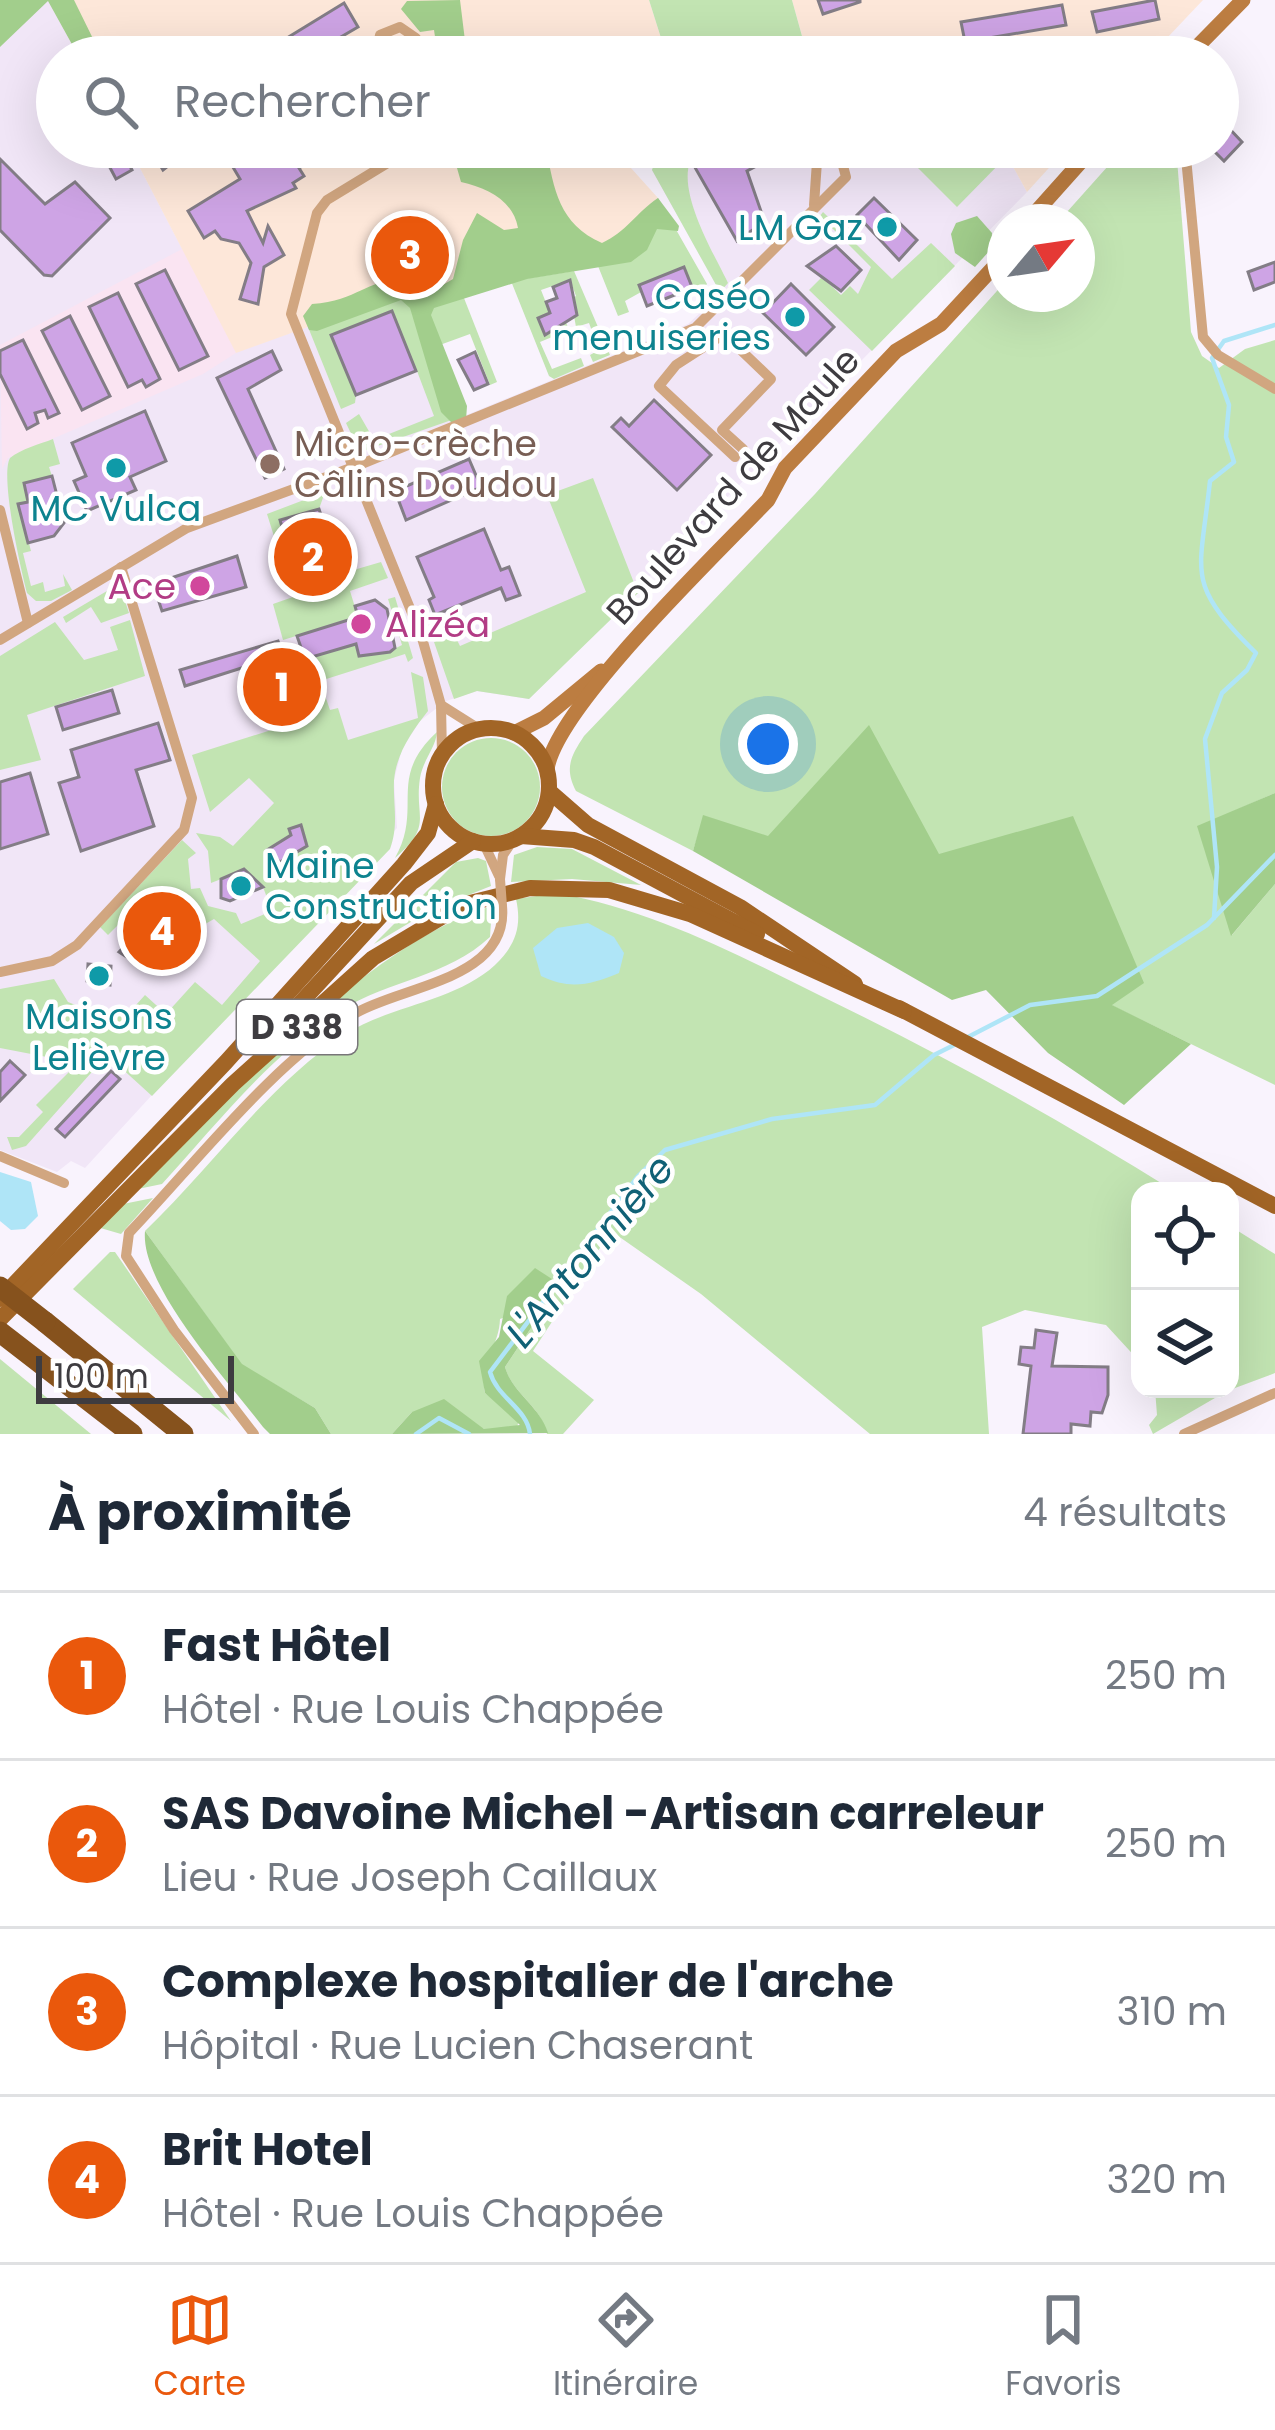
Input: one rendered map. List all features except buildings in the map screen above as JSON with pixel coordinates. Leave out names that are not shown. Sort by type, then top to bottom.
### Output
[{"type":"highway","points":[[0,1287],[183,1434]]},
{"type":"highway","points":[[0,1333],[132,1434]]},
{"type":"main road","points":[[1207,36],[1244,0]]},
{"type":"main road","points":[[1044,204],[1076,168]]},
{"type":"main road","name":"Boulevard de Maule","points":[[547,769],[561,734],[614,663],[768,500],[785,468],[887,360],[941,323],[987,274]]},
{"type":"main road","name":"Boulevard de Maule","points":[[514,733],[544,718],[614,663]]},
{"type":"main road","points":[[479,729],[514,733],[532,745],[547,769],[549,791],[540,817],[517,838],[479,843],[450,827],[436,804],[434,776],[442,755],[458,738],[479,729]]},
{"type":"main road","name":"D 338","points":[[549,791],[588,825],[740,907],[849,980]]},
{"type":"main road","name":"D 338","points":[[0,1299],[226,1063],[404,863],[428,833],[436,804]]},
{"type":"main road","name":"D 338","points":[[517,838],[574,840],[594,848],[1275,1206]]},
{"type":"main road","name":"D 338","points":[[0,1318],[126,1190],[411,883],[479,843]]},
{"type":"main road","name":"D 338","points":[[126,1190],[373,958],[443,914],[510,891],[609,890],[658,902],[904,1011]]},
{"type":"street","points":[[380,36],[400,27],[413,36]]},
{"type":"street","points":[[380,168],[327,200],[317,213],[291,314],[422,638],[441,705],[442,755]]},
{"type":"street","points":[[811,214],[818,196],[818,168]]},
{"type":"street","points":[[0,640],[187,528],[353,467],[694,328],[846,177],[844,168]]},
{"type":"street","points":[[1187,168],[1198,323],[1215,352],[1275,389]]},
{"type":"street","points":[[724,334],[771,379],[722,430],[739,453],[659,386],[676,365],[724,334]]},
{"type":"street","points":[[0,509],[28,622]]},
{"type":"street","points":[[0,972],[52,961],[76,944],[184,830],[190,813],[192,798],[122,567]]},
{"type":"street","points":[[441,705],[479,729]]},
{"type":"street","points":[[254,1434],[174,1330],[126,1256],[129,1233],[332,1028],[480,958],[500,931],[503,855],[517,838]]},
{"type":"street","points":[[479,843],[500,879]]},
{"type":"street","points":[[0,1156],[64,1183]]},
{"type":"street","points":[[1184,1434],[1275,1393]]},
{"type":"shaded area","points":[[48,0],[68,36],[36,36],[36,168],[140,168],[236,352],[414,289],[464,416],[688,324],[715,299],[720,292],[653,168],[1014,168],[1027,192],[1015,204],[987,204],[987,233],[529,699],[477,691],[446,701],[420,721],[402,749],[394,780],[397,828],[85,1168],[71,1161],[57,1172],[0,1150],[0,47]]},
{"type":"shaded area","points":[[48,0],[649,0],[660,36],[68,36]]},
{"type":"shaded area","points":[[792,0],[1203,0],[1169,36],[802,36]]},
{"type":"shaded area","points":[[140,168],[631,168],[658,198],[651,213],[574,271],[413,289],[236,353]]},
{"type":"shaded area","points":[[1014,168],[1049,168],[1027,192]]},
{"type":"shaded area","points":[[184,248],[236,353],[203,374],[8,458],[2,469],[0,345]]},
{"type":"green space","points":[[0,0],[74,0],[92,36],[67,36],[48,1],[0,47]]},
{"type":"green space","points":[[460,0],[464,36],[420,32],[401,9],[407,1]]},
{"type":"green space","points":[[649,0],[792,0],[802,36],[660,36]]},
{"type":"green space","points":[[457,168],[551,168],[567,216],[602,243],[658,198],[679,226],[678,231],[657,229],[647,250],[631,262],[527,279],[434,308],[431,315],[467,406],[466,420],[453,424],[441,412],[410,308],[401,300],[317,331],[309,330],[303,316],[312,304],[383,282],[441,286],[453,279],[463,240],[477,213],[504,230],[518,228],[511,210],[497,197],[461,182]]},
{"type":"green space","points":[[689,168],[696,215],[728,283],[720,292],[652,170]]},
{"type":"green space","points":[[918,168],[995,168],[957,207]]},
{"type":"green space","points":[[1106,168],[1178,168],[1191,332],[1202,356],[1219,368],[1245,349],[1275,340],[1275,793],[1198,827],[1232,935],[1275,884],[1275,1085],[1111,1005],[939,854],[768,837],[704,816],[693,851],[576,791],[570,769],[584,736],[815,494],[987,302],[987,312],[1095,312],[1095,204],[1074,204]]},
{"type":"green space","points":[[658,198],[707,284],[697,296],[684,268],[625,301],[629,312],[618,316],[598,266]]},
{"type":"green space","points":[[823,212],[892,279],[931,243],[955,266],[872,351],[809,290],[822,277],[841,295],[850,286],[858,294],[871,267],[820,216]]},
{"type":"green space","points":[[977,216],[987,227],[987,254],[975,267],[955,253],[951,234],[956,223]]},
{"type":"green space","points":[[574,271],[610,355],[593,362],[590,355],[599,350],[589,323],[576,327],[571,299],[576,296],[570,280],[541,290],[550,313],[545,334],[562,328],[565,320],[569,330],[540,342],[552,369],[581,358],[584,366],[554,379],[511,281]]},
{"type":"green space","points":[[414,289],[462,293],[497,382],[490,385],[470,334],[437,346],[463,416],[366,450],[356,444],[346,423],[359,414],[374,440],[434,416],[417,371],[356,395],[355,403],[341,409],[308,327]]},
{"type":"green space","points":[[53,439],[60,464],[49,467],[52,476],[24,483],[28,502],[19,505],[31,551],[23,553],[31,586],[43,582],[45,592],[65,586],[63,574],[72,590],[51,601],[36,601],[27,593],[20,563],[8,468],[14,455]]},
{"type":"green space","points":[[593,478],[638,593],[529,699],[477,691],[454,699],[434,642],[454,634],[460,646],[586,592],[547,495]]},
{"type":"green space","points":[[325,492],[319,509],[280,521],[299,586],[381,562],[388,578],[350,591],[358,617],[283,640],[273,604],[293,597],[267,514]]},
{"type":"green space","points":[[112,588],[123,595],[129,613],[101,623],[91,607],[66,623],[63,617]]},
{"type":"green space","points":[[395,597],[413,658],[408,662],[405,654],[320,681],[330,710],[338,708],[348,740],[418,718],[411,672],[423,677],[428,711],[398,761],[390,849],[152,1096],[107,1055],[26,1146],[12,1150],[7,1137],[19,1137],[43,1112],[36,1105],[70,1071],[52,1058],[0,1048],[0,989],[54,979],[68,1002],[88,1010],[89,1019],[111,1021],[114,1009],[126,1016],[145,995],[166,1014],[195,982],[222,1005],[260,961],[214,919],[179,939],[199,917],[181,900],[163,919],[150,907],[137,920],[131,912],[108,935],[100,927],[182,840],[196,853],[188,859],[191,889],[200,888],[208,906],[236,913],[241,924],[272,911],[263,887],[244,870],[211,883],[208,851],[196,833],[220,837],[233,846],[274,803],[249,778],[210,812],[192,755],[306,719],[290,663],[356,644],[360,655],[384,654],[402,645],[388,599]]},
{"type":"green space","points":[[130,620],[145,676],[27,715],[41,760],[0,770],[0,656],[55,622],[84,660],[118,650],[110,627]]},
{"type":"green space","points":[[869,725],[939,854],[1073,816],[1144,983],[1112,1005],[1191,1044],[1124,1105],[1048,1053],[986,990],[952,1000],[693,851],[703,815],[768,836]]},
{"type":"green space","points":[[437,732],[420,778],[418,829],[395,858],[407,823],[413,764]]},
{"type":"green space","points":[[491,738],[518,746],[532,760],[540,787],[532,814],[518,828],[491,836],[464,828],[450,814],[442,787],[450,760],[464,746]]},
{"type":"green space","points":[[1275,793],[1275,884],[1231,936],[1197,826]]},
{"type":"green space","points":[[537,847],[572,849],[641,885],[572,879],[511,882],[514,855]]},
{"type":"green space","points":[[486,861],[491,886],[431,910],[374,944],[456,862]]},
{"type":"green space","points":[[557,893],[627,910],[692,935],[911,1041],[1159,1182],[1131,1182],[1131,1352],[1106,1325],[1025,1310],[982,1327],[989,1434],[870,1434],[701,1294],[611,1231],[533,1351],[594,1400],[563,1434],[547,1434],[505,1367],[549,1301],[500,1319],[487,1363],[485,1393],[519,1419],[517,1428],[497,1432],[412,1412],[392,1434],[331,1434],[315,1408],[242,1365],[145,1231],[316,1055],[362,1025],[461,987],[495,965],[518,926],[516,899]]},
{"type":"green space","points":[[492,906],[490,937],[455,961],[360,1000],[316,1027],[246,1091],[162,1184],[133,1190],[349,988],[445,925]]},
{"type":"green space","points":[[153,1198],[121,1234],[97,1227],[118,1205]]},
{"type":"green space","points":[[145,1231],[242,1364],[315,1408],[331,1434],[270,1434],[263,1427],[171,1305],[147,1253]]},
{"type":"green space","points":[[1239,1232],[1275,1254],[1275,1373],[1239,1386]]},
{"type":"green space","points":[[115,1252],[231,1421],[73,1289]]},
{"type":"green space","points":[[535,1268],[552,1279],[549,1301],[505,1367],[548,1433],[392,1434],[412,1412],[444,1399],[484,1429],[520,1425],[485,1393],[479,1361],[499,1337],[507,1296]]},
{"type":"green space","points":[[0,1359],[91,1434],[0,1434]]},
{"type":"green space","points":[[1156,1398],[1215,1398],[1153,1434],[1149,1425],[1157,1415]]},
{"type":"water","points":[[588,923],[614,937],[624,953],[619,973],[580,984],[541,976],[533,948],[557,928]]},
{"type":"water","points":[[0,1172],[31,1182],[38,1216],[25,1229],[11,1230],[0,1221]]},
{"type":"waterway","name":"L'Antonnière","points":[[1214,918],[1217,867],[1205,739],[1222,693],[1247,670],[1256,653],[1217,610],[1202,576],[1210,481],[1234,462],[1226,437],[1229,405],[1212,358],[1224,341],[1275,325]]},
{"type":"waterway","name":"L'Antonnière","points":[[968,1037],[1030,1005],[1097,996],[1207,925],[1275,855]]},
{"type":"waterway","name":"L'Antonnière","points":[[530,1434],[490,1372],[638,1176],[665,1150],[772,1119],[875,1105],[934,1055],[958,1043]]},
{"type":"waterway","name":"L'Antonnière","points":[[416,1434],[439,1418],[469,1434]]},
{"type":"place","name":"LM Gaz","points":[[887,227]]},
{"type":"place","name":"Complexe hospitalier de l'arche","points":[[410,255]]},
{"type":"place","name":"Caséo menuiseries","points":[[795,317]]},
{"type":"place","name":"Micro-crèche Câlins Doudou","points":[[270,464]]},
{"type":"place","name":"MC Vulca","points":[[116,468]]},
{"type":"place","name":"SAS Davoine Michel -Artisan carreleur","points":[[313,557]]},
{"type":"place","name":"Ace","points":[[200,586]]},
{"type":"place","name":"Alizéa","points":[[361,624]]},
{"type":"place","name":"Fast Hôtel","points":[[282,687]]},
{"type":"place","name":"Maine Construction","points":[[241,886]]},
{"type":"place","name":"Brit Hotel","points":[[162,931]]},
{"type":"place","name":"Maisons Lelièvre","points":[[99,976]]}]
